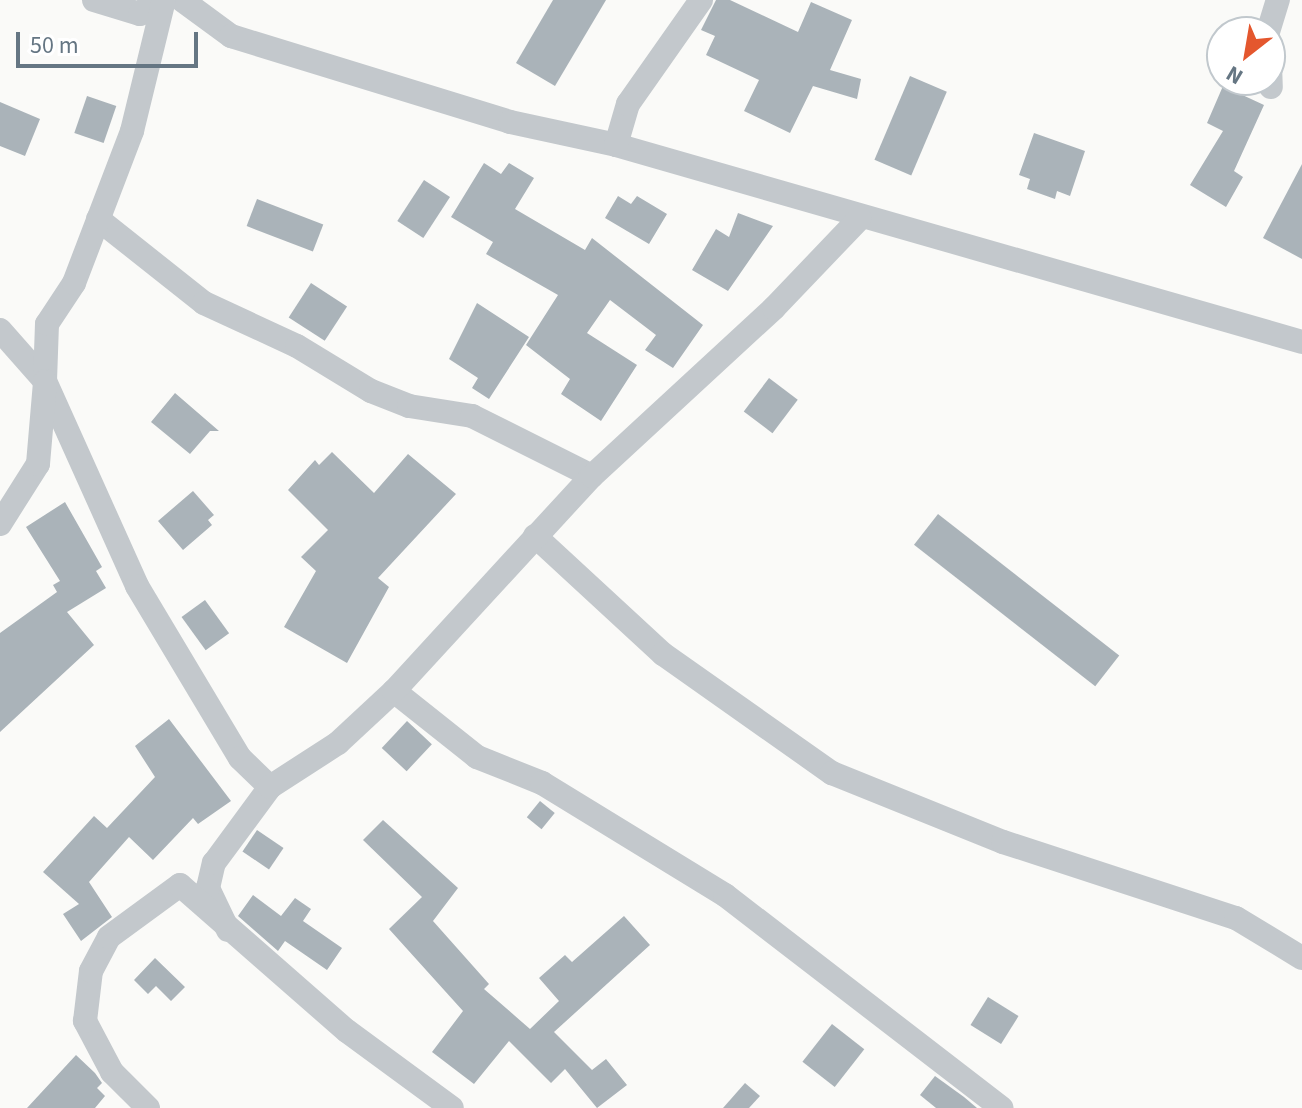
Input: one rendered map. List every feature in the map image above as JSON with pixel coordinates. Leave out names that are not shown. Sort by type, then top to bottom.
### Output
[{"type":"street","points":[[94,0],[140,14],[155,0]]},
{"type":"street","points":[[0,524],[38,464],[47,324],[74,283],[132,131],[164,0]]},
{"type":"street","points":[[182,0],[231,36],[553,134],[616,145],[860,218],[1302,342]]},
{"type":"street","points":[[616,145],[628,104],[701,0]]},
{"type":"street","points":[[228,930],[208,888],[214,863],[270,787],[338,743],[394,691],[592,476],[720,351],[774,308],[860,218]]},
{"type":"street","points":[[98,219],[204,303],[297,346],[371,391],[409,406],[472,416],[592,476]]},
{"type":"street","points":[[0,330],[45,381],[137,586],[240,758],[270,787]]},
{"type":"street","points":[[535,536],[663,654],[832,773],[1003,842],[1236,918],[1302,958]]},
{"type":"street","points":[[394,691],[477,757],[542,783],[725,895],[1002,1108]]},
{"type":"street","points":[[148,1108],[112,1072],[85,1021],[91,971],[109,937],[180,885],[347,1031],[452,1108]]},
{"type":"building","points":[[553,0],[606,0],[555,86],[516,63]]},
{"type":"building","points":[[716,0],[730,0],[798,32],[811,2],[852,20],[830,70],[861,79],[857,99],[813,86],[790,133],[744,111],[759,80],[706,55],[715,36],[701,30]]},
{"type":"building","points":[[910,76],[947,92],[911,175],[874,160]]},
{"type":"building","points":[[87,96],[116,106],[104,143],[74,133]]},
{"type":"building","points":[[1219,96],[1245,96],[1264,105],[1234,171],[1243,177],[1226,207],[1190,185],[1223,131],[1207,123]]},
{"type":"building","points":[[0,102],[40,119],[25,156],[0,146]]},
{"type":"building","points":[[1034,133],[1085,151],[1070,196],[1057,191],[1055,199],[1027,189],[1030,179],[1019,175]]},
{"type":"building","points":[[484,163],[501,174],[509,163],[534,178],[515,209],[585,250],[592,238],[703,325],[673,368],[645,350],[656,335],[610,300],[587,333],[637,365],[601,421],[561,394],[570,379],[526,345],[558,295],[486,254],[493,242],[451,217]]},
{"type":"building","points":[[1302,164],[1302,259],[1263,238]]},
{"type":"building","points":[[424,180],[450,197],[423,238],[397,221]]},
{"type":"building","points":[[618,196],[631,204],[637,196],[667,214],[649,244],[605,218]]},
{"type":"building","points":[[257,199],[323,224],[313,252],[247,226]]},
{"type":"building","points":[[738,213],[773,226],[728,291],[692,270],[716,229],[729,237]]},
{"type":"building","points":[[311,283],[347,306],[325,341],[289,317]]},
{"type":"building","points":[[477,303],[529,337],[489,399],[472,388],[478,378],[449,359]]},
{"type":"building","points":[[769,378],[798,400],[772,433],[744,412]]},
{"type":"building","points":[[175,393],[219,431],[210,431],[190,454],[151,422]]},
{"type":"building","points":[[332,452],[374,493],[408,454],[456,494],[378,578],[389,587],[347,663],[284,627],[316,571],[301,557],[328,530],[288,490],[315,460],[319,465]]},
{"type":"building","points":[[193,491],[214,515],[208,520],[212,525],[183,550],[158,521]]},
{"type":"building","points":[[65,502],[102,567],[96,571],[106,588],[67,612],[94,645],[0,732],[0,633],[57,592],[53,585],[60,581],[26,527]]},
{"type":"building","points":[[938,514],[1119,656],[1095,686],[914,545]]},
{"type":"building","points":[[205,600],[229,633],[206,650],[182,617]]},
{"type":"building","points":[[169,719],[231,801],[198,824],[193,818],[153,860],[129,837],[89,882],[112,917],[81,941],[63,914],[79,904],[43,872],[94,816],[107,828],[155,777],[135,746]]},
{"type":"building","points":[[407,721],[432,744],[407,771],[382,748]]},
{"type":"building","points":[[540,801],[555,813],[542,829],[527,817]]},
{"type":"building","points":[[383,820],[458,888],[433,921],[489,984],[484,989],[530,1029],[559,1001],[539,978],[565,955],[572,962],[624,916],[650,945],[554,1032],[592,1070],[606,1059],[627,1085],[597,1108],[565,1069],[551,1083],[509,1041],[474,1084],[432,1052],[463,1011],[389,929],[422,897],[363,840]]},
{"type":"building","points":[[257,830],[284,848],[269,869],[242,852]]},
{"type":"building","points":[[253,895],[281,916],[295,898],[311,909],[303,921],[342,948],[327,970],[285,941],[278,951],[238,916]]},
{"type":"building","points":[[155,958],[185,987],[171,1001],[156,986],[148,994],[134,980]]},
{"type":"building","points":[[988,997],[1019,1016],[1001,1044],[971,1025]]},
{"type":"building","points":[[832,1024],[864,1049],[835,1087],[802,1062]]},
{"type":"building","points":[[76,1055],[102,1083],[97,1088],[105,1096],[95,1108],[27,1108]]},
{"type":"building","points":[[935,1076],[977,1108],[936,1108],[920,1095]]},
{"type":"building","points":[[745,1083],[760,1096],[749,1108],[723,1108]]}]
